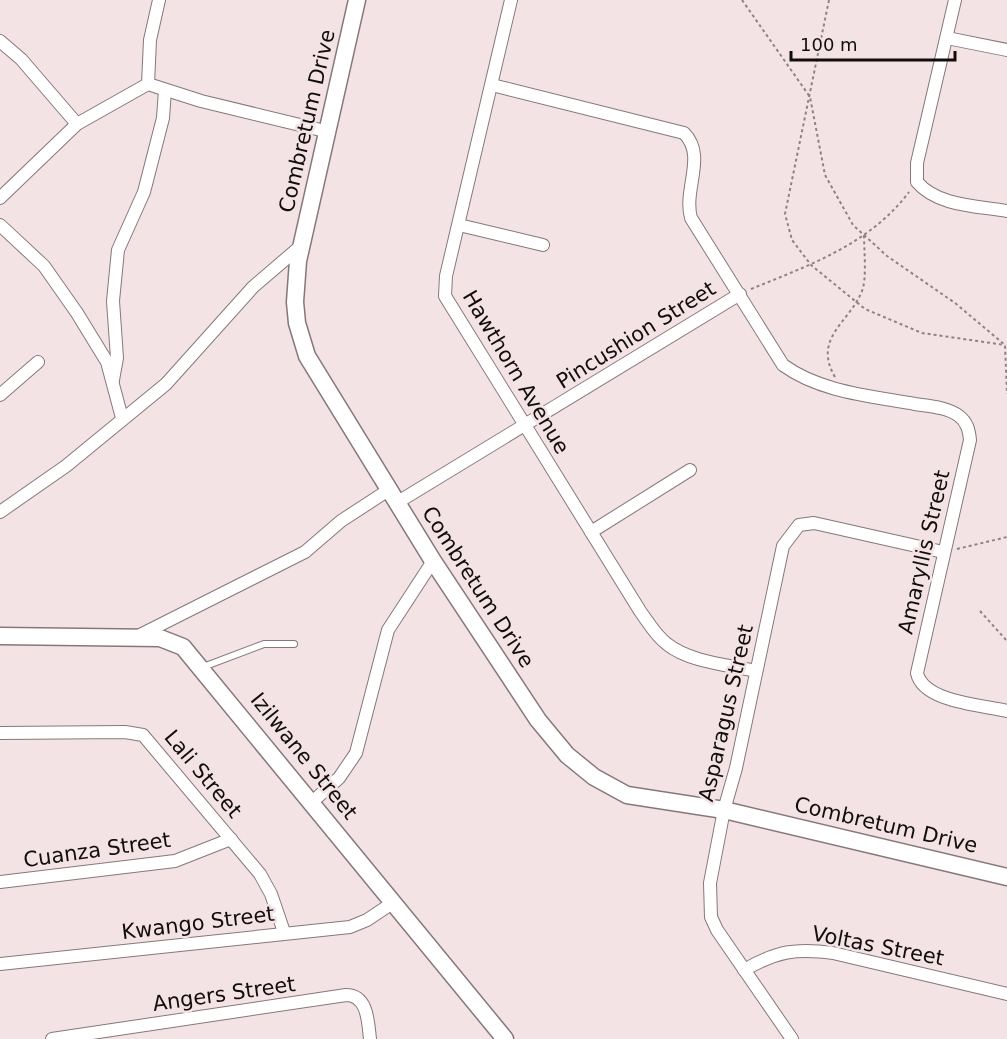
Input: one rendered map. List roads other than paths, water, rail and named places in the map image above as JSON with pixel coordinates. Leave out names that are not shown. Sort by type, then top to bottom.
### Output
[{"type":"street","points":[[148,84],[150,40],[159,0]]},
{"type":"street","name":"Combretum Drive","points":[[357,0],[302,245],[295,302],[297,323],[307,356],[433,561],[538,720],[567,755],[594,777],[627,795],[724,810],[1007,877]]},
{"type":"street","name":"Hawthorn Avenue","points":[[511,0],[446,276],[445,296],[640,611],[669,647],[708,660],[756,671]]},
{"type":"street","points":[[955,0],[917,163],[916,182],[930,194],[944,199],[1007,211]]},
{"type":"street","points":[[947,38],[1007,50]]},
{"type":"street","points":[[0,41],[21,59],[77,124]]},
{"type":"street","points":[[0,198],[77,124],[133,90],[148,84],[273,120],[329,132]]},
{"type":"street","points":[[492,85],[684,133],[695,147],[688,195],[691,218],[740,294]]},
{"type":"street","points":[[113,380],[117,358],[113,301],[118,250],[144,192],[163,118],[165,90]]},
{"type":"street","points":[[0,225],[44,266],[95,342],[107,362],[122,418]]},
{"type":"street","points":[[459,225],[543,245]]},
{"type":"street","points":[[0,512],[100,440],[122,418],[166,384],[253,287],[302,245]]},
{"type":"street","name":"Amaryllis Street","points":[[740,294],[783,365],[797,375],[850,392],[942,409],[957,414],[969,428],[970,440],[917,669],[920,683],[935,695],[1007,711]]},
{"type":"street","name":"Pincushion Street","points":[[136,637],[305,552],[341,521],[394,496],[524,426],[740,294]]},
{"type":"street","points":[[0,395],[38,362]]},
{"type":"street","points":[[591,532],[690,470]]},
{"type":"street","name":"Asparagus Street","points":[[792,1039],[744,970],[711,917],[710,883],[783,546],[799,525],[814,523],[943,552]]},
{"type":"street","points":[[312,802],[339,778],[356,753],[388,630],[433,561]]},
{"type":"street","name":"Izilwane Street","points":[[0,636],[136,637],[172,641],[183,647],[202,667],[394,902],[502,1038]]},
{"type":"street","name":"Lali Street","points":[[0,733],[125,732],[143,735],[266,884],[284,932]]},
{"type":"street","name":"Cuanza Street","points":[[0,882],[175,861],[231,839]]},
{"type":"street","name":"Kwango Street","points":[[0,964],[284,932],[350,927],[367,920],[394,902]]},
{"type":"street","name":"Voltas Street","points":[[744,970],[779,952],[813,950],[1007,994]]},
{"type":"street","name":"Angers Street","points":[[52,1039],[346,995],[353,995],[363,1003],[370,1039]]},
{"type":"lane","points":[[202,667],[264,644],[294,644]]}]
